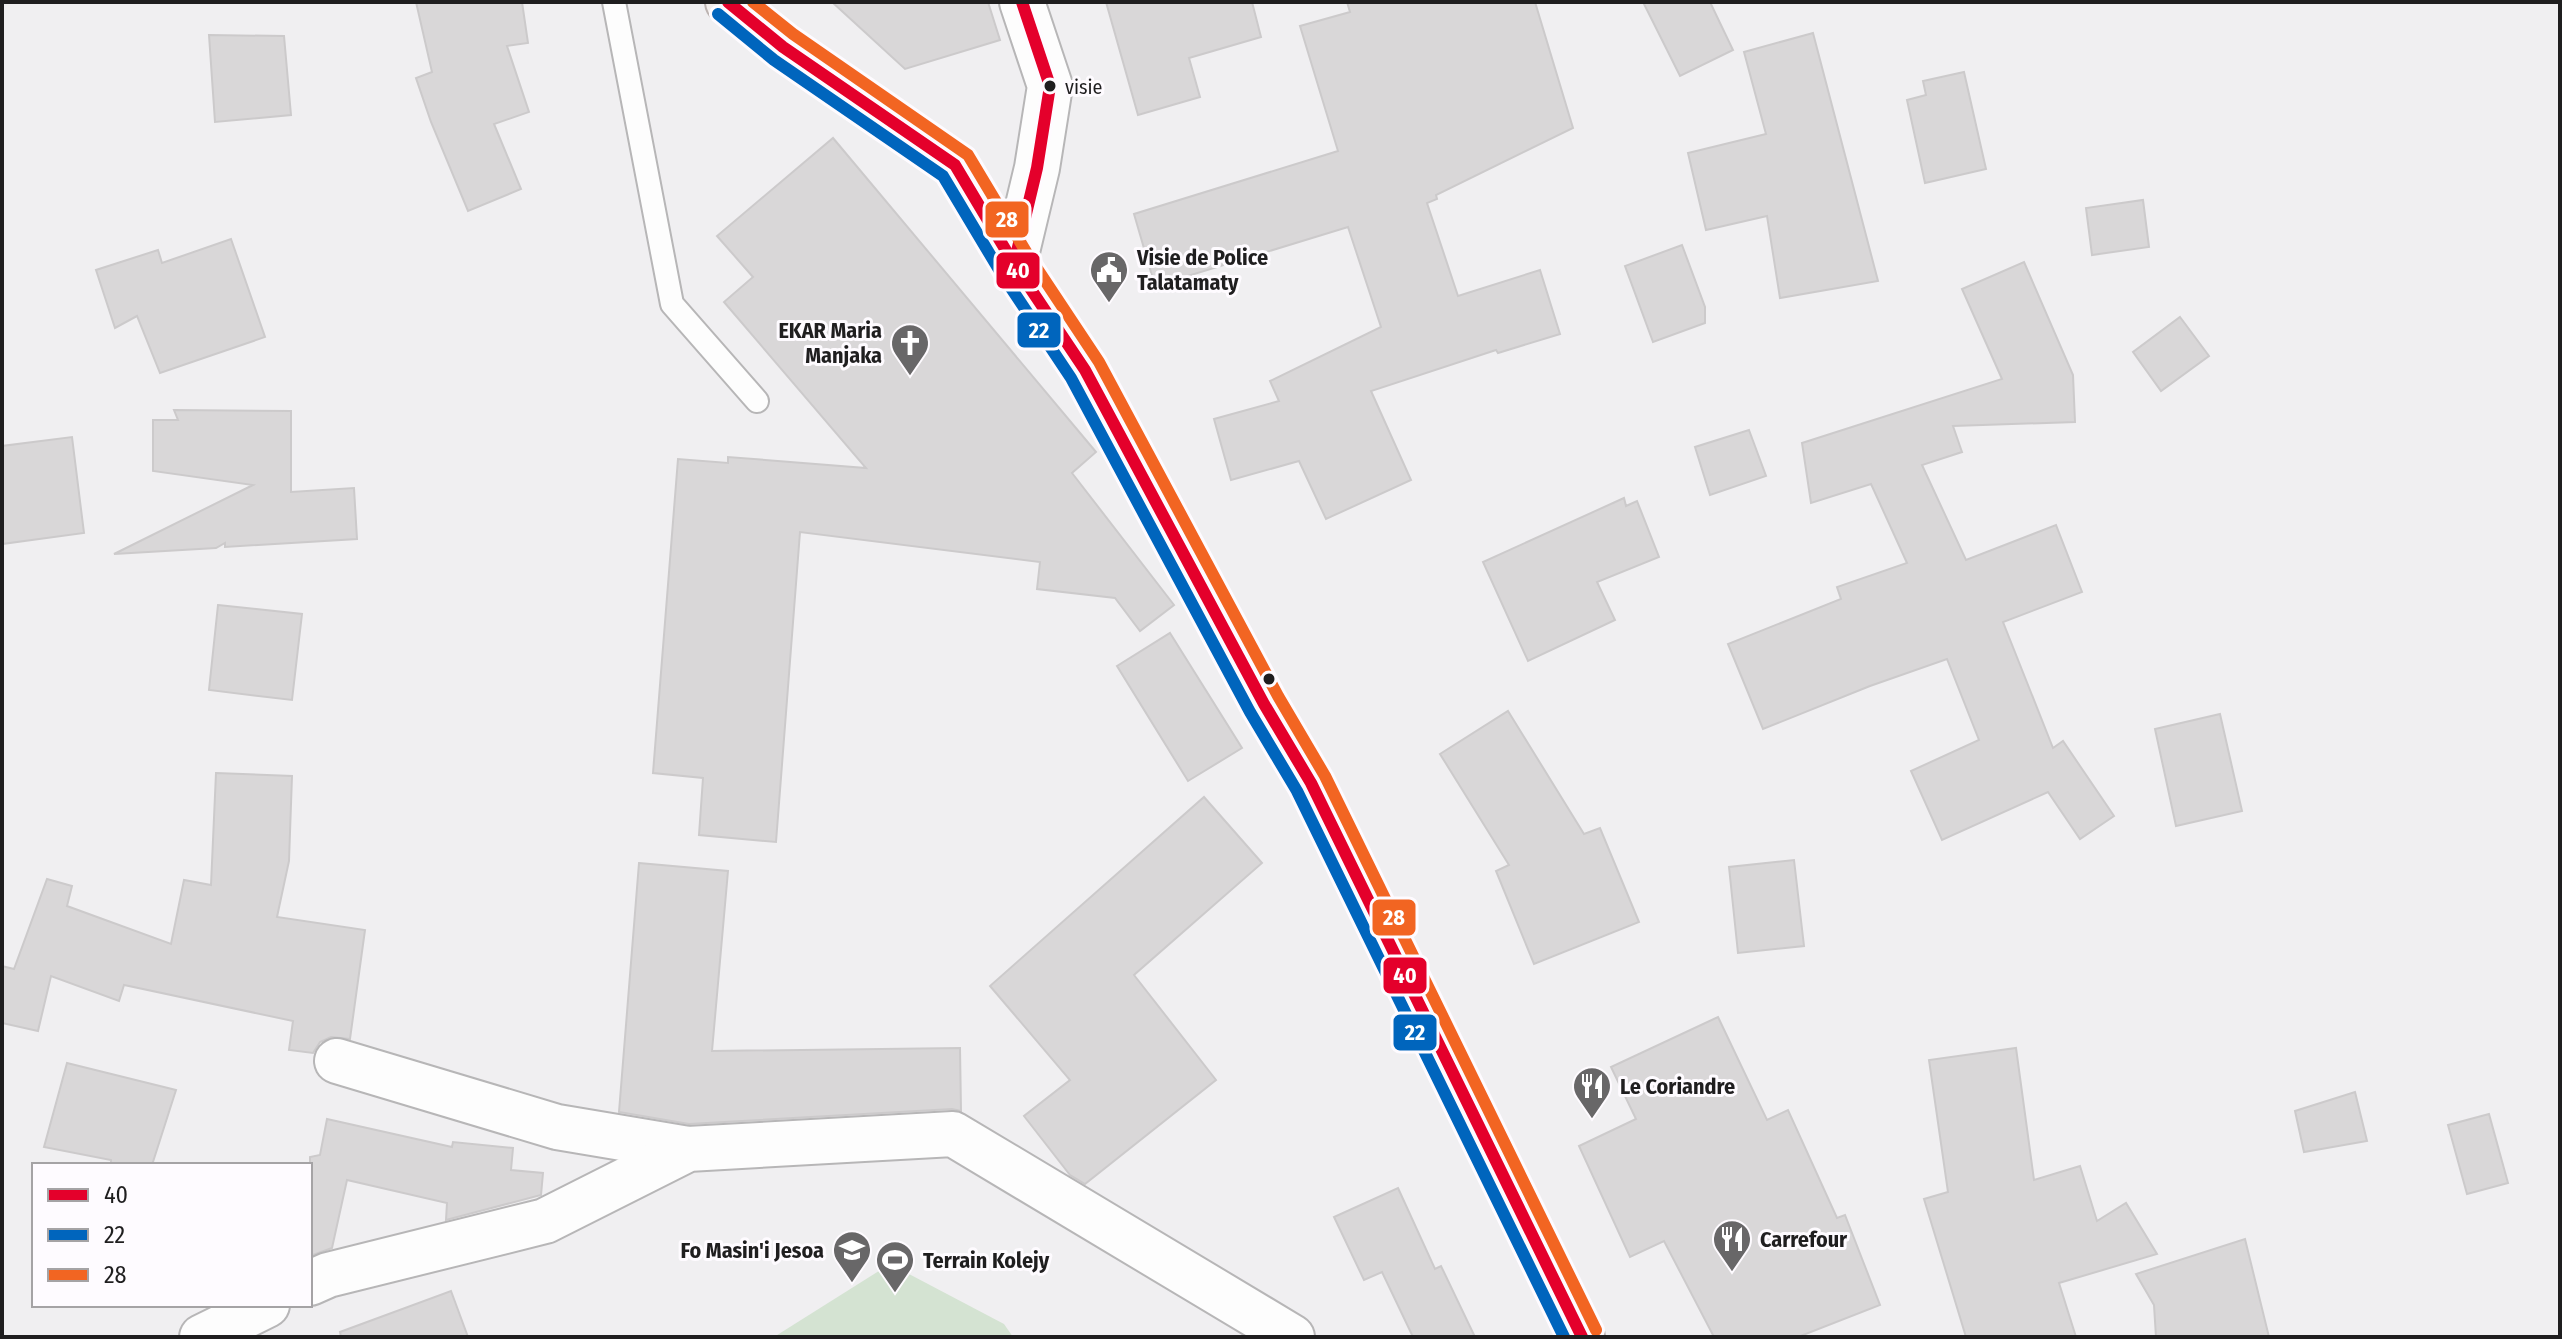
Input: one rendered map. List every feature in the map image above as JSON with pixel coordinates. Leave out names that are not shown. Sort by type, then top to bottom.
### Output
[{"type":"main road","points":[[728,2],[783,47],[955,165],[1014,264],[1085,370],[1264,704],[1311,783],[1582,1337]]},
{"type":"street","points":[[1014,264],[1037,168],[1050,86],[1022,2]]},
{"type":"street","points":[[337,1061],[557,1127],[688,1149],[953,1134],[1292,1337]]},
{"type":"street","points":[[312,1282],[328,1275],[545,1221],[688,1149]]},
{"type":"street","points":[[202,1337],[263,1307]]},
{"type":"lane","points":[[614,2],[672,304],[757,401]]},
{"type":"green space","name":"Terrain Kolejy","points":[[890,1264],[1004,1324],[1013,1337],[774,1337]]},
{"type":"building","points":[[416,2],[522,2],[528,43],[507,46],[529,112],[494,124],[521,189],[468,211],[416,78],[432,72]]},
{"type":"building","points":[[832,2],[988,2],[1000,40],[905,69]]},
{"type":"building","points":[[1106,2],[1252,2],[1261,37],[1189,58],[1200,97],[1138,115]]},
{"type":"building","points":[[1347,2],[1535,2],[1573,128],[1436,195],[1437,199],[1427,203],[1458,296],[1540,270],[1560,334],[1498,353],[1496,350],[1371,391],[1411,480],[1326,519],[1299,461],[1231,480],[1214,419],[1279,401],[1270,381],[1381,327],[1348,227],[1155,286],[1134,214],[1338,151],[1300,26],[1350,12]]},
{"type":"building","points":[[1643,2],[1710,2],[1733,50],[1680,76]]},
{"type":"building","points":[[1813,33],[1878,281],[1780,298],[1767,216],[1706,230],[1688,153],[1766,134],[1744,52]]},
{"type":"building","points":[[209,35],[284,36],[291,115],[215,122]]},
{"type":"building","points":[[1964,72],[1986,169],[1925,183],[1907,100],[1926,95],[1923,81]]},
{"type":"building","points":[[833,138],[1096,452],[1072,473],[1174,605],[1140,631],[1115,598],[1037,589],[1040,562],[800,532],[776,842],[699,835],[703,778],[653,773],[678,459],[728,463],[728,457],[866,468],[724,302],[753,277],[717,236]]},
{"type":"building","points":[[2143,200],[2149,247],[2092,255],[2086,208]]},
{"type":"building","points":[[231,239],[265,337],[160,373],[137,316],[115,328],[96,270],[158,250],[162,263]]},
{"type":"building","points":[[1682,245],[1705,307],[1705,323],[1653,342],[1625,266]]},
{"type":"building","points":[[2024,262],[2073,375],[2075,422],[1953,426],[1962,452],[1922,465],[1966,560],[2056,525],[2082,592],[2003,622],[2053,748],[2063,741],[2114,816],[2080,839],[2048,792],[1942,840],[1911,771],[1979,740],[1947,659],[1763,729],[1728,644],[1841,599],[1837,587],[1907,563],[1871,484],[1811,503],[1802,443],[2002,379],[1962,289]]},
{"type":"building","points":[[2180,317],[2209,356],[2161,391],[2133,352]]},
{"type":"building","points":[[174,410],[291,411],[291,492],[354,488],[357,539],[225,547],[225,543],[216,548],[114,554],[253,485],[153,471],[153,420],[178,420]]},
{"type":"building","points":[[1749,430],[1766,476],[1710,495],[1695,447]]},
{"type":"building","points":[[72,437],[84,533],[2,544],[2,446]]},
{"type":"building","points":[[1624,498],[1626,506],[1637,501],[1659,557],[1597,582],[1615,620],[1528,661],[1483,562]]},
{"type":"building","points":[[218,605],[302,614],[292,700],[209,690]]},
{"type":"building","points":[[1170,633],[1242,748],[1188,781],[1117,666]]},
{"type":"building","points":[[1508,711],[1584,834],[1600,828],[1639,922],[1534,964],[1496,871],[1509,865],[1440,754]]},
{"type":"building","points":[[2220,714],[2242,811],[2176,826],[2155,729]]},
{"type":"building","points":[[216,773],[292,776],[289,861],[277,917],[365,930],[350,1039],[331,1037],[320,1042],[313,1053],[289,1050],[293,1021],[124,985],[119,1001],[51,976],[38,1031],[2,1023],[2,966],[14,969],[47,879],[72,886],[67,906],[171,944],[184,880],[211,885]]},
{"type":"building","points":[[1204,797],[1262,863],[1134,975],[1216,1080],[1085,1184],[1070,1175],[1024,1116],[1070,1080],[990,986]]},
{"type":"building","points":[[1794,860],[1804,946],[1738,953],[1729,867]]},
{"type":"building","points":[[639,863],[728,871],[712,1051],[960,1048],[961,1111],[952,1109],[689,1124],[619,1112]]},
{"type":"building","points":[[1718,1017],[1767,1120],[1788,1110],[1837,1218],[1845,1215],[1880,1305],[1798,1337],[1714,1337],[1664,1241],[1630,1257],[1579,1146],[1636,1119],[1611,1067]]},
{"type":"building","points":[[2016,1048],[2034,1180],[2080,1166],[2097,1221],[2126,1203],[2157,1254],[2059,1283],[2076,1337],[1966,1337],[1924,1199],[1948,1192],[1929,1060]]},
{"type":"building","points":[[67,1063],[176,1090],[153,1163],[111,1163],[111,1160],[44,1147]]},
{"type":"building","points":[[2355,1092],[2367,1141],[2304,1152],[2295,1111]]},
{"type":"building","points":[[2489,1114],[2508,1183],[2467,1194],[2448,1125]]},
{"type":"building","points":[[327,1119],[452,1147],[453,1142],[513,1148],[511,1170],[543,1173],[541,1195],[446,1220],[447,1203],[347,1180],[332,1248],[312,1255],[310,1157],[320,1155]]},
{"type":"building","points":[[1398,1188],[1435,1269],[1441,1266],[1475,1337],[1413,1337],[1382,1272],[1364,1280],[1334,1217]]},
{"type":"building","points":[[2245,1239],[2269,1337],[2156,1337],[2154,1305],[2136,1274]]},
{"type":"building","points":[[451,1291],[468,1337],[341,1337],[340,1332]]},
{"type":"transit line","name":"40","points":[[728,2],[783,47],[955,165],[1014,264],[1085,370],[1264,704],[1311,783],[1582,1337]]},
{"type":"transit line","name":"28","points":[[753,2],[793,34],[968,155],[1028,255],[1099,362],[1278,696],[1325,776],[1596,1330]]},
{"type":"transit line","name":"40","points":[[1014,264],[1037,168],[1050,86],[1022,2]]},
{"type":"transit line","name":"22","points":[[718,14],[774,60],[943,176],[1001,273],[1071,378],[1250,712],[1297,791],[1564,1337]]},
{"type":"place","name":"visie","points":[[1050,86]]},
{"type":"place","name":"Visie de Police Talatamaty","points":[[1109,304]]},
{"type":"place","name":"EKAR Maria Manjaka","points":[[910,377]]},
{"type":"place","name":"Le Coriandre","points":[[1592,1120]]},
{"type":"place","name":"Carrefour","points":[[1732,1273]]},
{"type":"place","name":"Fo Masin'i Jesoa","points":[[852,1284]]},
{"type":"place","name":"Terrain Kolejy","points":[[895,1294]]}]
